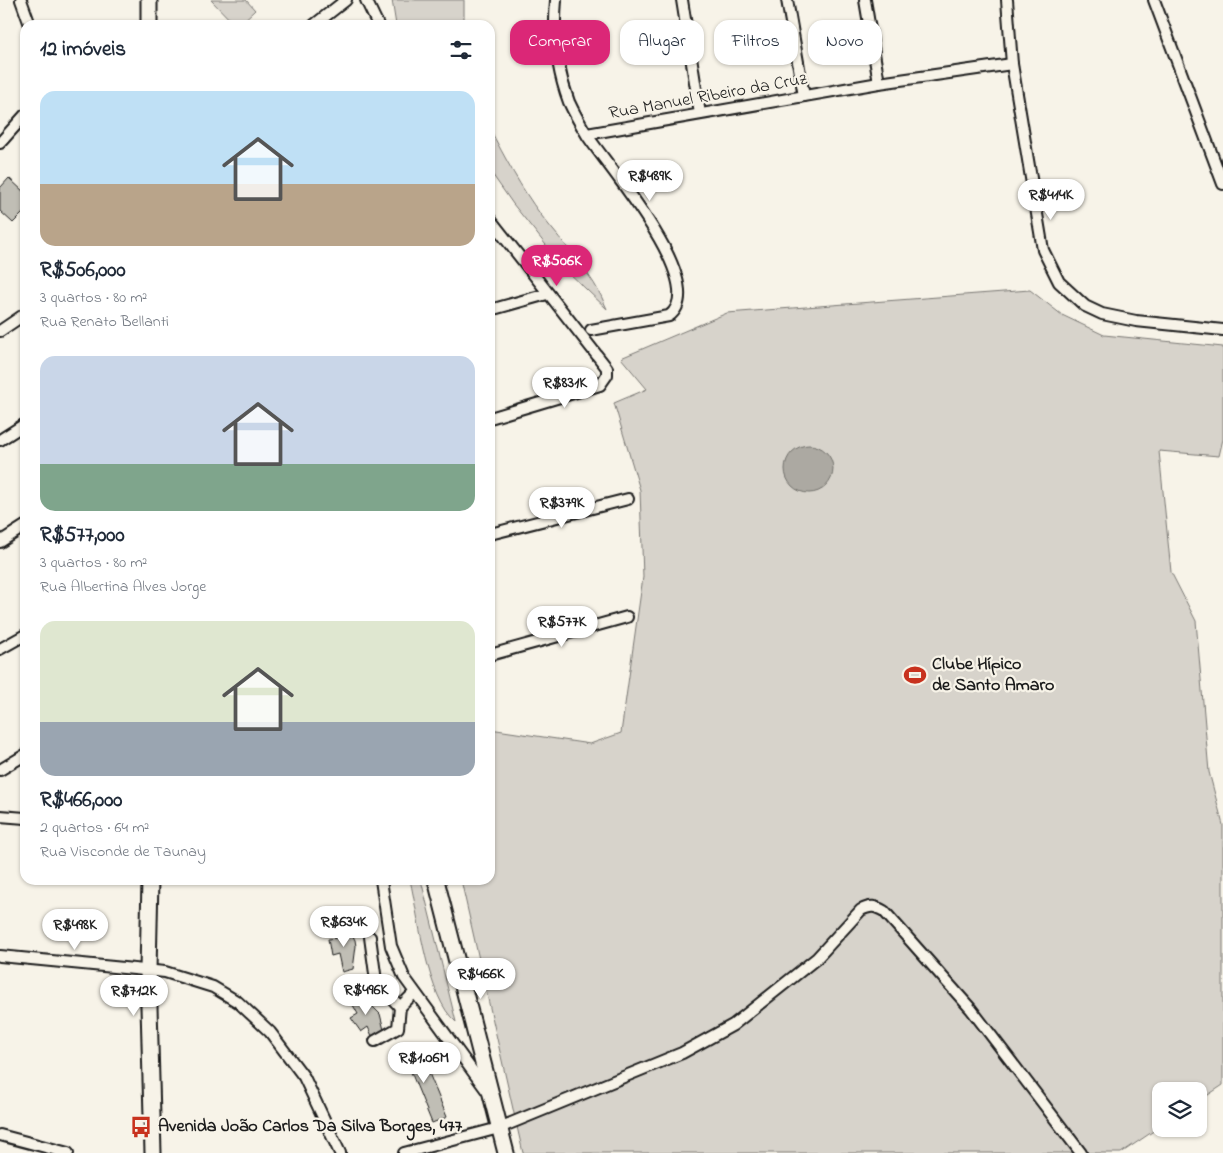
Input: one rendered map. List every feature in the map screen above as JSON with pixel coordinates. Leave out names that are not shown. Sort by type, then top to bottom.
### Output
[{"type":"street","points":[[20,0],[28,20]]},
{"type":"street","points":[[149,0],[149,20]]},
{"type":"street","points":[[320,20],[346,0]]},
{"type":"street","points":[[366,0],[376,20]]},
{"type":"street","points":[[556,0],[554,34],[559,65],[570,102],[587,134],[663,243],[674,267],[678,297],[674,312],[669,316],[591,330]]},
{"type":"street","points":[[682,0],[700,114]]},
{"type":"street","points":[[787,0],[804,96]]},
{"type":"street","points":[[865,0],[878,83]]},
{"type":"street","points":[[1154,0],[1223,184]]},
{"type":"street","points":[[1006,1],[1012,64],[1043,250],[1059,282],[1085,306],[1102,314],[1136,321],[1223,330]]},
{"type":"street","name":"Rua Manuel Ribeiro da Cruz","points":[[587,134],[878,83],[1012,64]]},
{"type":"street","points":[[0,143],[20,121]]},
{"type":"street","points":[[495,226],[607,368],[607,375],[600,385],[495,416]]},
{"type":"street","points":[[495,309],[547,294]]},
{"type":"street","points":[[0,332],[20,318]]},
{"type":"street","points":[[0,440],[20,427]]},
{"type":"street","points":[[495,533],[628,499]]},
{"type":"street","points":[[0,542],[20,529]]},
{"type":"street","points":[[495,654],[627,618]]},
{"type":"street","points":[[0,649],[20,637]]},
{"type":"street","points":[[0,770],[20,758]]},
{"type":"street","points":[[0,816],[20,818]]},
{"type":"street","points":[[150,885],[148,970],[153,1153]]},
{"type":"street","points":[[382,885],[391,946],[397,963],[414,993],[488,1092]]},
{"type":"street","points":[[437,885],[488,1092],[506,1153]]},
{"type":"street","points":[[404,1153],[499,1128],[562,1104],[682,1053],[733,1025],[817,958],[861,910],[869,906],[876,907],[884,912],[971,1009],[1081,1153]]},
{"type":"street","points":[[370,937],[376,981],[400,1007]]},
{"type":"street","points":[[0,956],[148,970],[180,975],[213,987],[253,1014],[270,1032],[304,1077],[340,1153]]},
{"type":"street","points":[[375,1042],[398,1028],[400,1007],[414,993]]},
{"type":"street","points":[[0,1134],[68,1153]]},
{"type":"shaded area","points":[[211,0],[246,0],[255,10],[244,20],[230,20]]},
{"type":"shaded area","points":[[392,0],[464,0],[464,20],[395,20]]},
{"type":"shaded area","points":[[495,139],[527,194],[541,215],[586,271],[607,309],[566,270],[513,204],[495,178]]},
{"type":"shaded area","name":"Clube Hípico de Santo Amaro","points":[[1030,290],[1062,315],[1104,335],[1223,347],[1223,439],[1219,456],[1159,451],[1171,572],[1196,621],[1209,772],[1223,825],[1223,1085],[1207,1096],[1207,1082],[1152,1082],[1152,1132],[1121,1153],[523,1153],[462,885],[495,885],[495,730],[590,744],[621,733],[643,577],[640,490],[614,403],[647,389],[621,358],[727,313]]},
{"type":"shaded area","points":[[809,445],[818,447],[826,452],[831,460],[833,469],[831,478],[826,486],[818,491],[809,493],[800,491],[792,486],[787,478],[785,469],[787,460],[792,452],[800,447]]},
{"type":"shaded area","points":[[411,885],[422,885],[456,1022],[446,1011],[438,995],[431,977]]},
{"type":"building","points":[[9,178],[20,188],[20,216],[13,223],[0,211],[0,188]]},
{"type":"building","points":[[347,925],[356,946],[353,969],[342,972],[338,954],[331,956],[328,939],[337,938],[334,928]]},
{"type":"building","points":[[359,993],[380,1014],[384,1030],[372,1036],[368,1027],[361,1032],[351,1018],[358,1014],[349,998]]},
{"type":"building","points":[[417,1044],[447,1117],[432,1123],[402,1050]]},
{"type":"place","name":"Clube Hípico de Santo Amaro","points":[[915,675]]},
{"type":"place","name":"Avenida João Carlos Da Silva Borges, 477","points":[[141,1127]]}]
